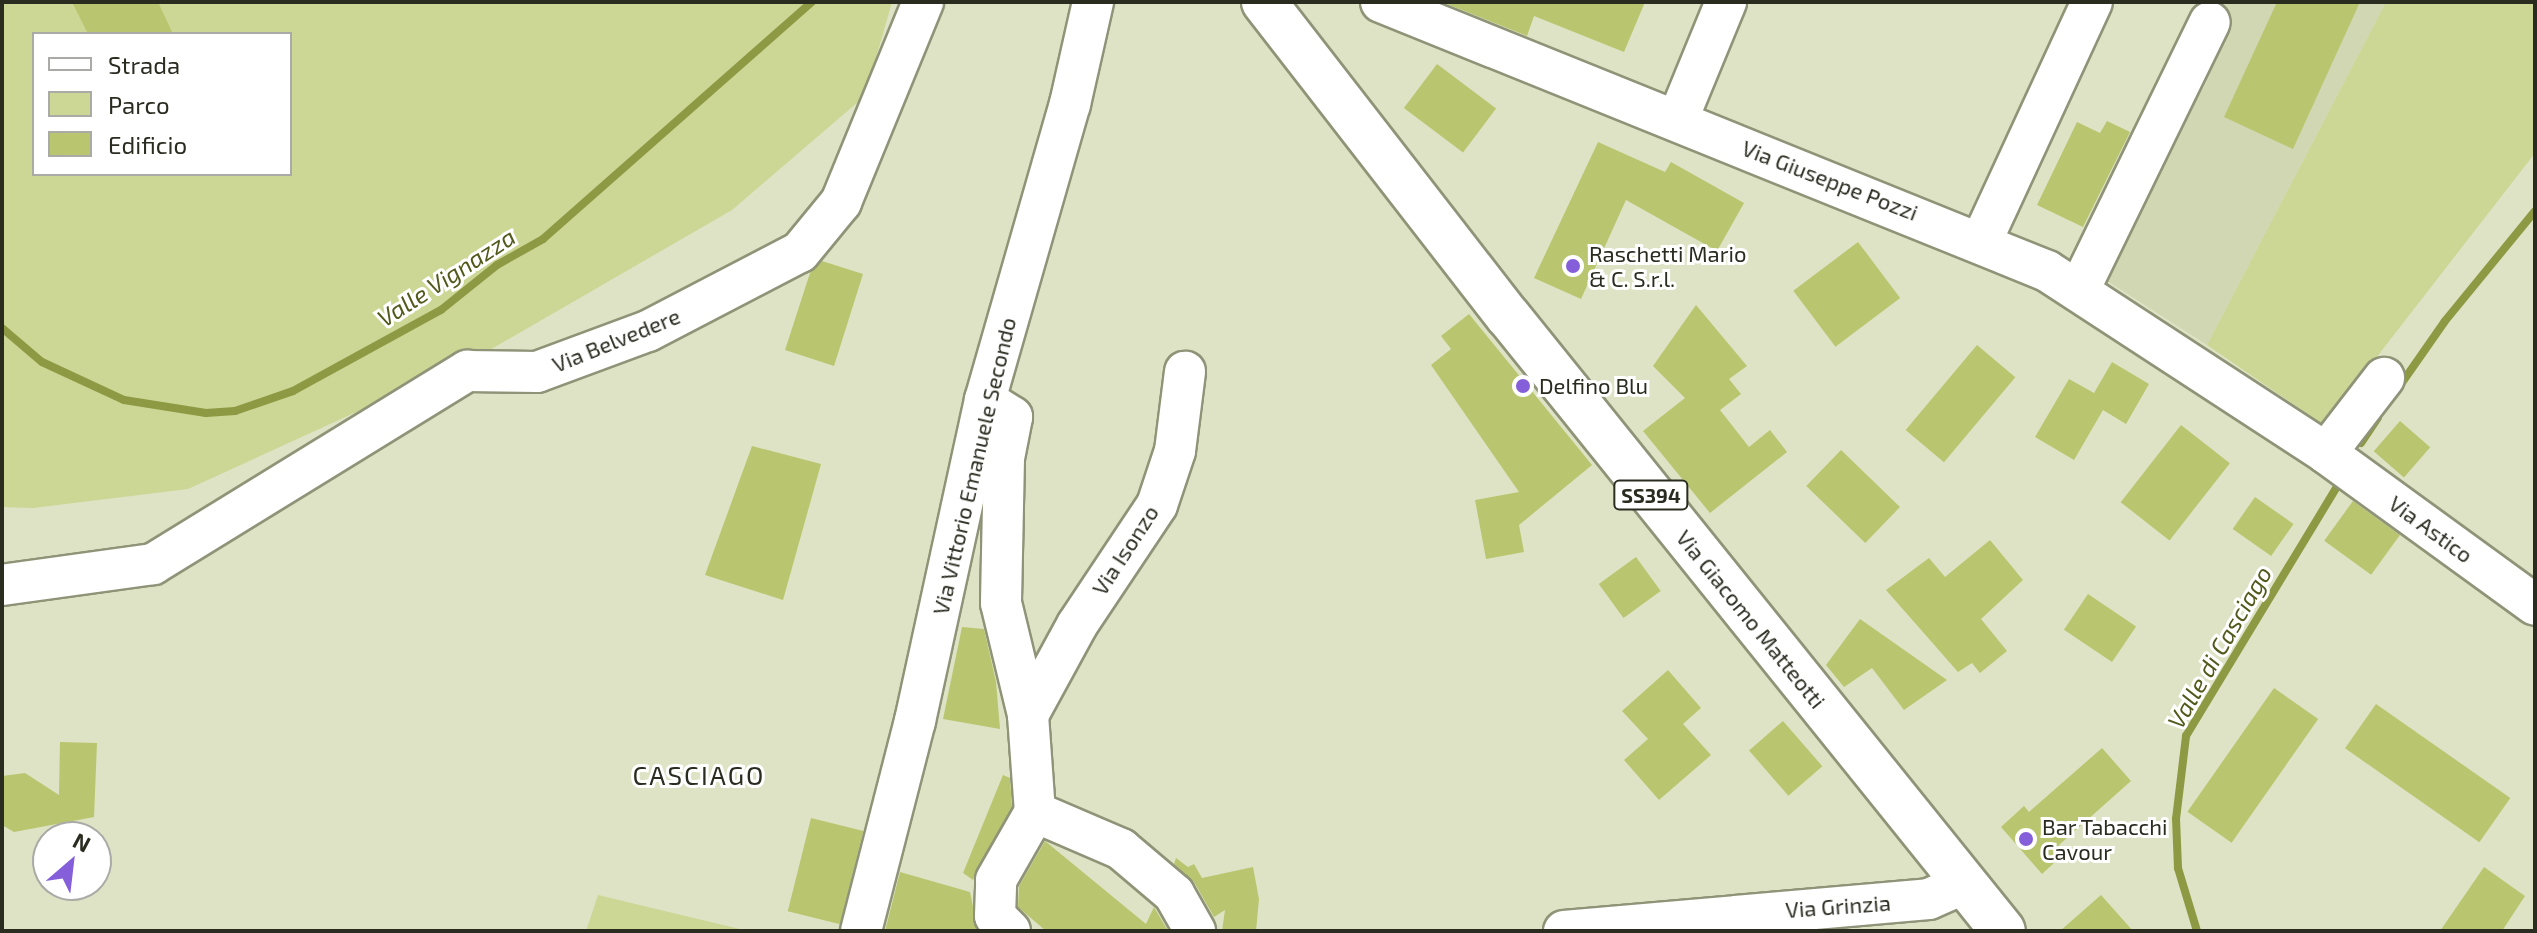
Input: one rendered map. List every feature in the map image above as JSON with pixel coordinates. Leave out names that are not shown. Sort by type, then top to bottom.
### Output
[{"type":"main road","name":"Via Giacomo Matteotti","points":[[1264,2],[1515,326],[2003,931]]},
{"type":"street","name":"Via Belvedere","points":[[2,585],[153,564],[467,371],[537,372],[648,331],[800,252],[841,202],[923,2]]},
{"type":"street","name":"Via Vittorio Emanuele Secondo","points":[[861,931],[915,721],[985,400],[1070,104],[1093,2]]},
{"type":"street","name":"Via Giuseppe Pozzi","points":[[1381,2],[1452,16],[1677,121],[1982,240],[2079,290],[2326,453]]},
{"type":"street","points":[[1677,121],[1726,2]]},
{"type":"street","points":[[1982,240],[2092,2]]},
{"type":"street","points":[[2079,290],[2210,22]]},
{"type":"street","name":"Via Isonzo","points":[[1028,715],[1077,625],[1157,505],[1175,451],[1185,372]]},
{"type":"street","points":[[2326,453],[2384,378]]},
{"type":"street","points":[[985,400],[1012,417],[1004,458],[1001,603],[1028,715],[1035,812],[996,880],[995,916],[1010,931]]},
{"type":"street","name":"Via Astico","points":[[2326,453],[2535,605]]},
{"type":"street","points":[[1035,812],[1121,849],[1174,894],[1195,931]]},
{"type":"street","name":"Via Grinzia","points":[[1564,931],[1929,899],[1965,883]]},
{"type":"shaded area","points":[[2197,2],[2386,2],[2207,345],[2098,275],[2207,81],[2166,65]]},
{"type":"green space","points":[[2,2],[892,2],[865,96],[732,210],[481,355],[188,489],[33,508],[2,507]]},
{"type":"green space","points":[[2386,2],[2535,2],[2535,153],[2324,425],[2207,345]]},
{"type":"green space","points":[[598,895],[748,931],[586,931]]},
{"type":"building","points":[[72,2],[158,2],[172,32],[87,32]]},
{"type":"building","points":[[1442,2],[1645,2],[1624,52],[1534,16],[1527,36]]},
{"type":"building","points":[[2277,2],[2360,2],[2293,149],[2224,117]]},
{"type":"building","points":[[1437,64],[1496,109],[1463,152],[1404,108]]},
{"type":"building","points":[[2107,121],[2130,132],[2083,227],[2037,205],[2077,122],[2100,133]]},
{"type":"building","points":[[1598,142],[1665,172],[1671,162],[1744,203],[1717,251],[1626,200],[1581,299],[1534,278]]},
{"type":"building","points":[[1858,242],[1900,298],[1835,347],[1793,291]]},
{"type":"building","points":[[822,261],[863,274],[834,366],[785,350],[810,273]]},
{"type":"building","points":[[1696,305],[1747,366],[1729,379],[1741,394],[1720,410],[1749,447],[1770,430],[1787,452],[1710,513],[1643,431],[1685,398],[1653,366]]},
{"type":"building","points":[[1469,314],[1592,465],[1519,525],[1524,552],[1486,559],[1475,500],[1519,492],[1431,365],[1451,349],[1441,336]]},
{"type":"building","points":[[1977,345],[2015,377],[1944,462],[1906,430]]},
{"type":"building","points":[[2112,362],[2149,384],[2126,424],[2103,410],[2074,460],[2035,437],[2069,379],[2094,393]]},
{"type":"building","points":[[2400,421],[2430,447],[2404,477],[2374,451]]},
{"type":"building","points":[[2181,425],[2230,463],[2170,540],[2121,502]]},
{"type":"building","points":[[752,446],[821,464],[783,600],[705,575]]},
{"type":"building","points":[[1841,450],[1900,507],[1865,543],[1806,486]]},
{"type":"building","points":[[2255,497],[2294,524],[2271,556],[2233,529]]},
{"type":"building","points":[[2353,501],[2400,535],[2371,575],[2324,541]]},
{"type":"building","points":[[1990,540],[2023,580],[1981,619],[2007,651],[1980,673],[1972,663],[1958,672],[1886,590],[1929,558],[1945,577]]},
{"type":"building","points":[[1636,557],[1661,591],[1623,618],[1599,584]]},
{"type":"building","points":[[2088,594],[2136,626],[2112,662],[2064,630]]},
{"type":"building","points":[[1860,619],[1947,680],[1904,710],[1872,668],[1844,687],[1826,665]]},
{"type":"building","points":[[962,627],[984,629],[996,682],[1000,729],[943,719]]},
{"type":"building","points":[[1668,670],[1701,708],[1683,724],[1711,755],[1659,800],[1624,760],[1648,739],[1622,711]]},
{"type":"building","points":[[2274,688],[2318,719],[2232,843],[2187,812]]},
{"type":"building","points":[[2376,704],[2510,798],[2479,842],[2345,748]]},
{"type":"building","points":[[1783,721],[1822,766],[1788,796],[1749,751]]},
{"type":"building","points":[[60,742],[97,743],[94,817],[73,821],[32,821],[32,829],[14,832],[2,825],[2,776],[25,773],[59,795]]},
{"type":"building","points":[[2102,748],[2131,781],[2059,845],[2066,852],[2042,874],[2001,827],[2024,806],[2029,812]]},
{"type":"building","points":[[1003,775],[1010,778],[1012,807],[973,880],[963,873]]},
{"type":"building","points":[[811,818],[863,831],[840,924],[788,911]]},
{"type":"building","points":[[1045,841],[1146,924],[1154,907],[1168,931],[1046,931],[1018,907],[1019,886]]},
{"type":"building","points":[[1176,858],[1188,867],[1194,864],[1202,878],[1253,867],[1259,899],[1256,931],[1222,931],[1225,910],[1214,917],[1194,882],[1174,864]]},
{"type":"building","points":[[2484,867],[2525,896],[2502,931],[2440,931]]},
{"type":"building","points":[[900,872],[970,892],[978,931],[885,931]]},
{"type":"building","points":[[2101,895],[2133,931],[2060,931]]},
{"type":"waterway","name":"Valle Vignazza","points":[[2,328],[42,362],[124,400],[206,413],[235,411],[293,391],[441,310],[497,265],[543,239],[812,2]]},
{"type":"waterway","name":"Valle di Casciago","points":[[2399,387],[2445,321],[2535,211]]},
{"type":"waterway","name":"Valle di Casciago","points":[[2361,443],[2378,418]]},
{"type":"waterway","name":"Valle di Casciago","points":[[2197,931],[2178,868],[2176,819],[2186,736],[2336,488]]},
{"type":"place","name":"Raschetti Mario & C. S.r.l.","points":[[1573,266]]},
{"type":"place","name":"Delfino Blu","points":[[1523,386]]},
{"type":"place","name":"Bar Tabacchi Cavour","points":[[2026,839]]},
{"type":"district","name":"CASCIAGO","points":[[699,775]]}]
